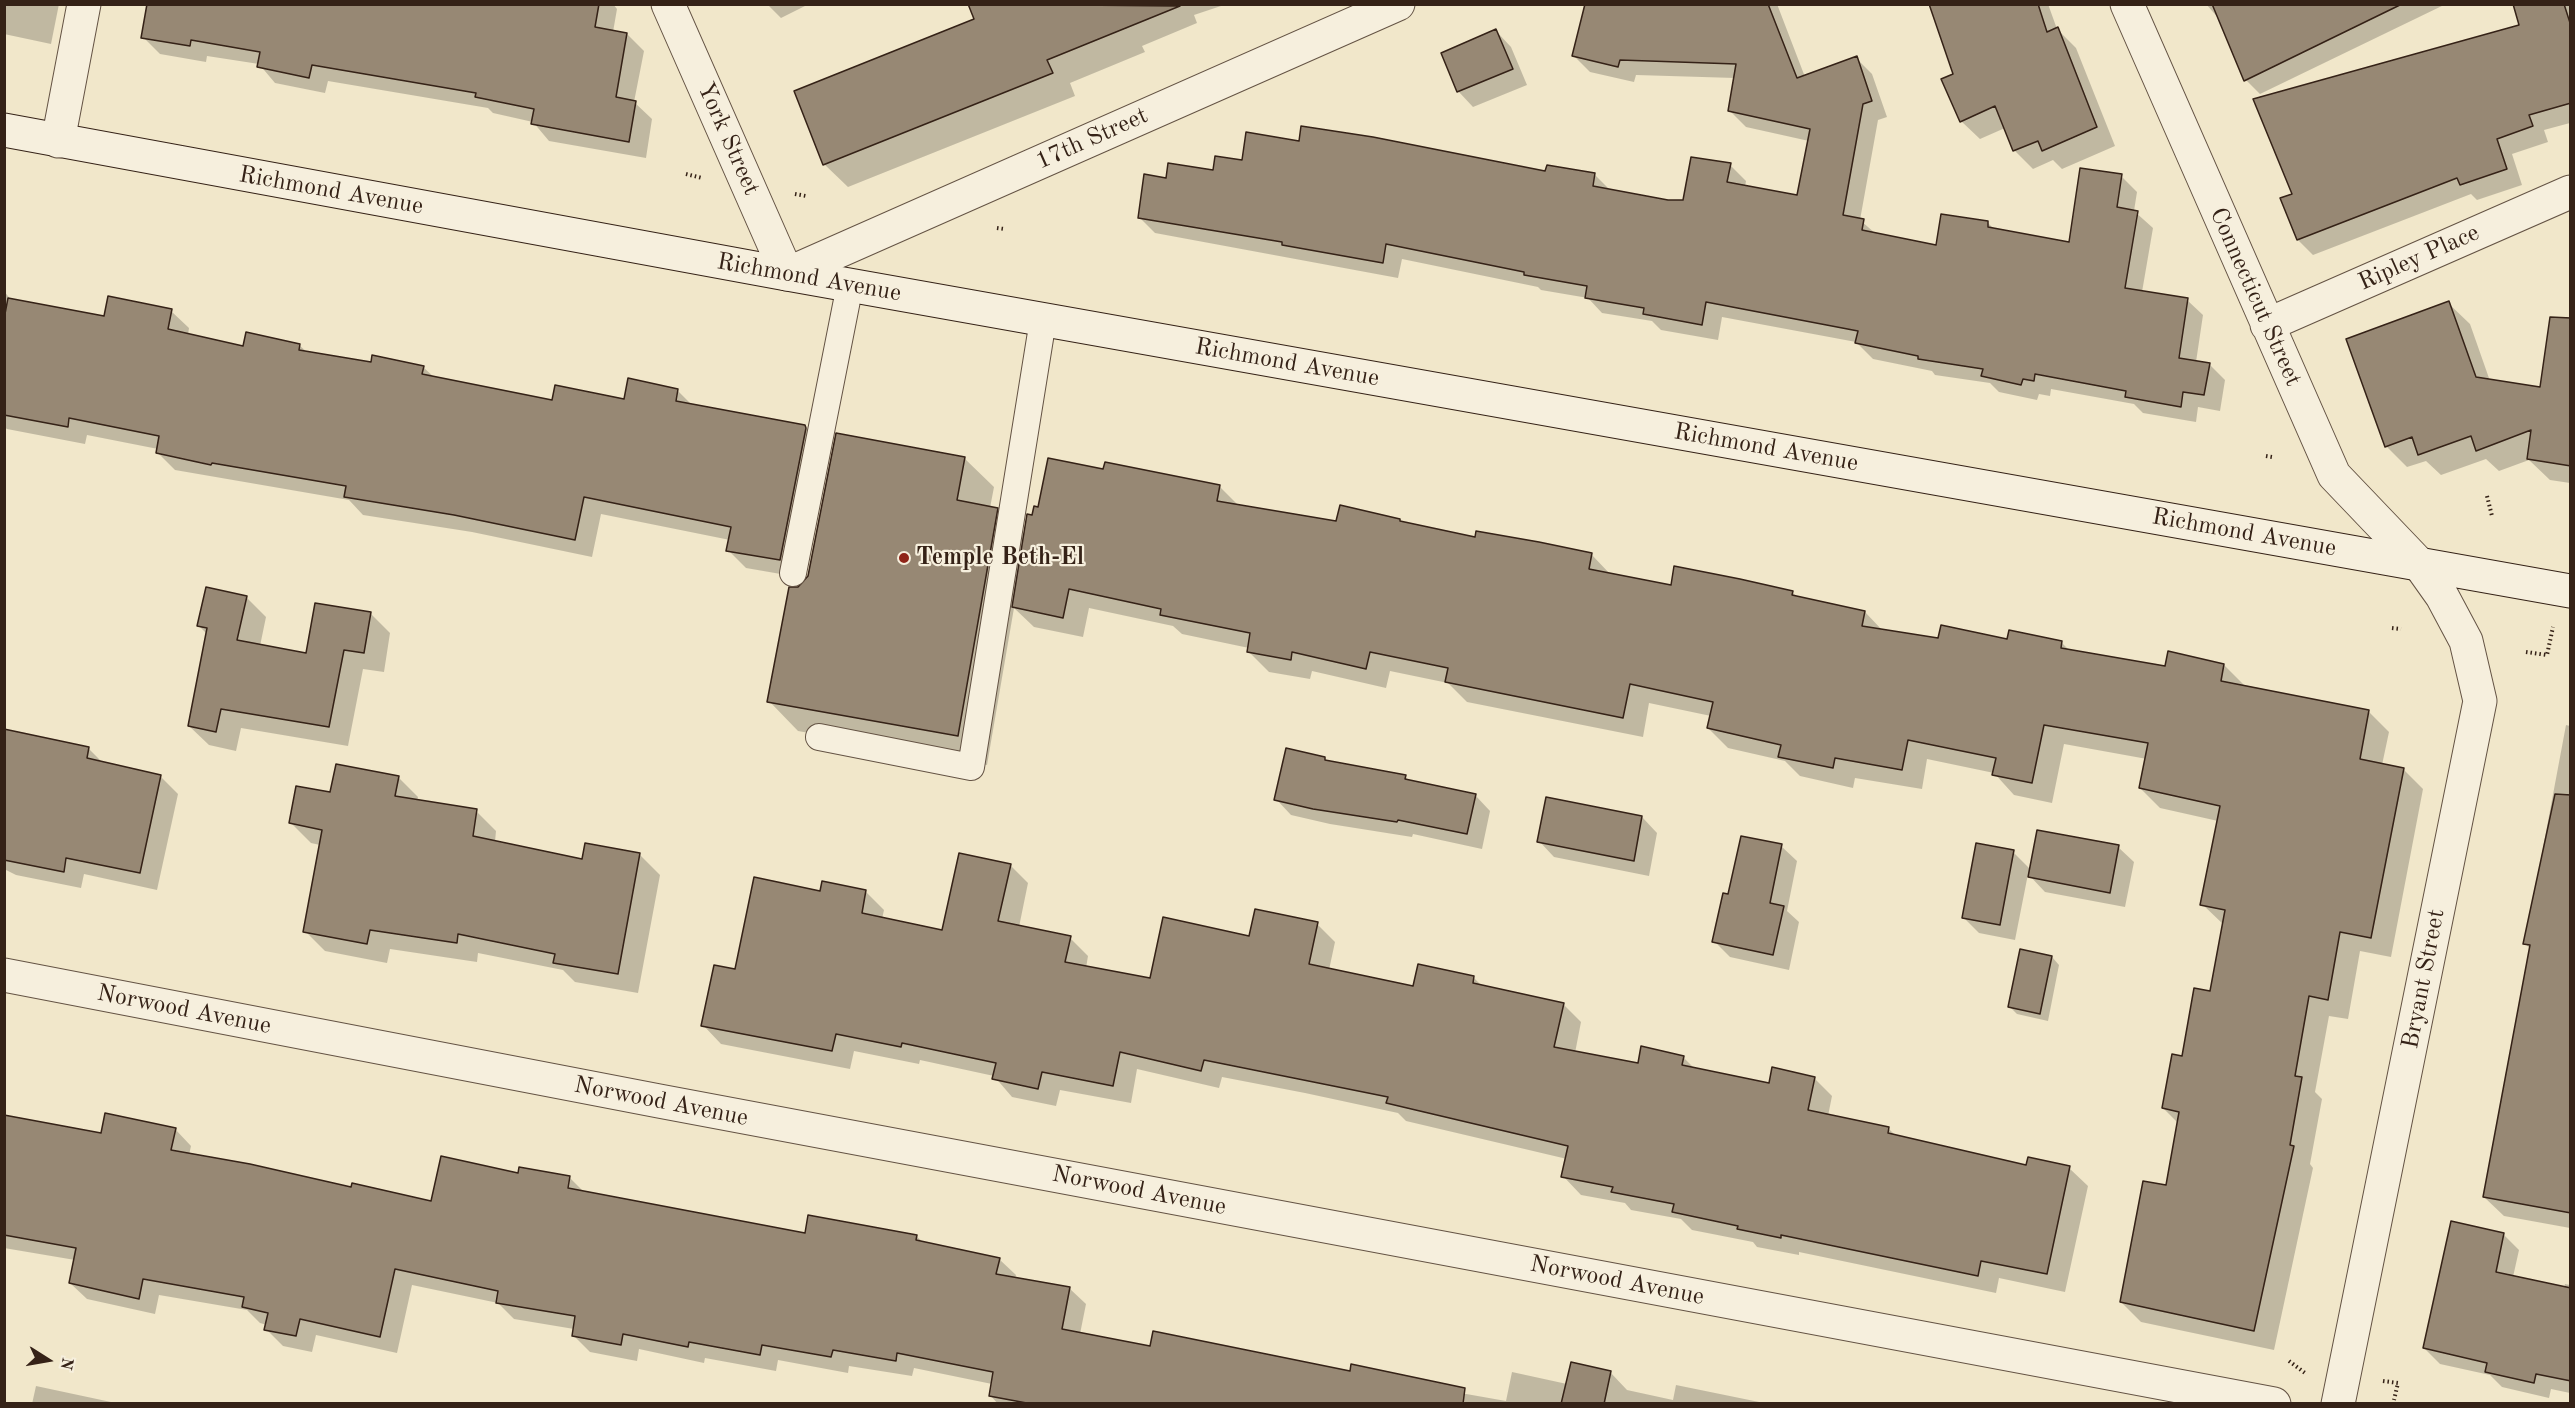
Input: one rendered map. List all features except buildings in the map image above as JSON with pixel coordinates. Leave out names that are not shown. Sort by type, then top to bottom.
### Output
[{"type":"street","points":[[58,141],[84,4]]},
{"type":"street","name":"York Street","points":[[668,4],[787,274]]},
{"type":"street","name":"17th Street","points":[[787,274],[1398,4]]},
{"type":"street","name":"Connecticut Street","points":[[2127,4],[2334,475],[2420,565]]},
{"type":"street","name":"Richmond Avenue","points":[[4,130],[1043,320],[2571,591]]},
{"type":"street","name":"Ripley Place","points":[[2267,325],[2571,192]]},
{"type":"street","name":"Bryant Street","points":[[2338,1404],[2480,702],[2466,641],[2442,596],[2420,565]]},
{"type":"street","name":"Norwood Avenue","points":[[4,975],[682,1106],[2274,1404]]},
{"type":"lane","points":[[793,573],[850,285]]},
{"type":"lane","points":[[819,737],[970,767],[1043,320]]},
{"type":"path","points":[[686,174],[702,178]]},
{"type":"path","points":[[997,228],[1004,229]]},
{"type":"path","points":[[2265,456],[2272,458]]},
{"type":"path","points":[[2487,496],[2492,516]]},
{"type":"path","points":[[2392,628],[2401,629]]},
{"type":"path","points":[[2526,652],[2547,655],[2552,631]]},
{"type":"path","points":[[2289,1361],[2308,1375]]},
{"type":"path","points":[[2373,1380],[2398,1383],[2394,1400]]},
{"type":"place","name":"Temple Beth-El","points":[[904,558]]}]
